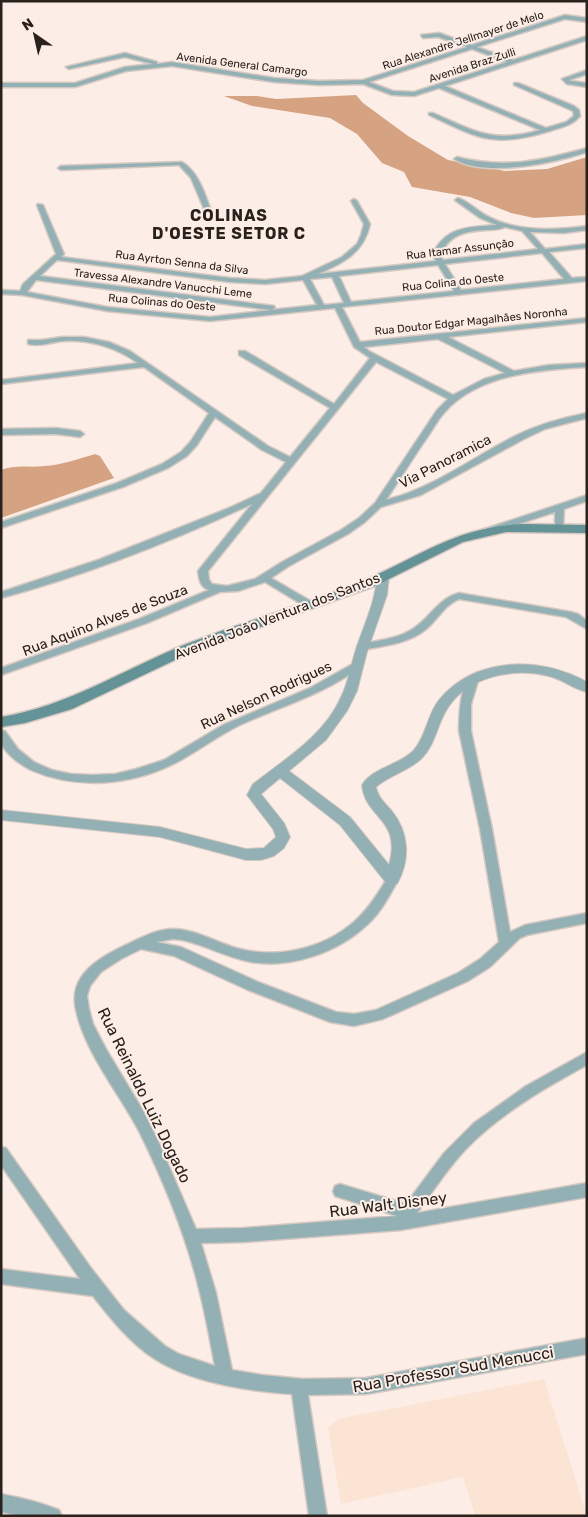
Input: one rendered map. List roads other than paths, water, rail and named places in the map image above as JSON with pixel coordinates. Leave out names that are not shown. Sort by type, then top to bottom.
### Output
[{"type":"main road","name":"Avenida João Ventura dos Santos","points":[[1,722],[31,718],[62,708],[201,643],[383,577],[457,540],[485,532],[560,528],[587,529]]},
{"type":"street","name":"Rua Alexandre Jellmayer de Melo","points":[[364,82],[568,17],[587,20]]},
{"type":"street","points":[[423,36],[439,35],[512,62]]},
{"type":"street","name":"Avenida Braz Zulli","points":[[364,82],[405,95],[440,86],[587,38]]},
{"type":"street","points":[[69,67],[125,55],[161,65]]},
{"type":"street","name":"Avenida General Camargo","points":[[1,85],[75,84],[125,69],[161,65],[180,65],[293,82],[364,82]]},
{"type":"street","points":[[587,72],[565,79],[569,82],[587,85]]},
{"type":"street","points":[[431,114],[493,140],[524,138],[570,122],[577,116],[576,110],[516,84]]},
{"type":"street","points":[[440,86],[545,130]]},
{"type":"street","points":[[457,159],[489,165],[519,165],[552,161],[587,150]]},
{"type":"street","points":[[61,168],[180,162],[186,166],[200,189],[210,216]]},
{"type":"street","points":[[458,200],[491,221],[524,229],[559,231],[587,228]]},
{"type":"street","points":[[322,307],[305,277],[348,257],[358,248],[368,224],[354,201]]},
{"type":"street","points":[[22,293],[56,258],[60,251],[40,205]]},
{"type":"street","points":[[459,293],[436,255],[449,235],[454,232],[514,226]]},
{"type":"street","points":[[524,229],[570,281]]},
{"type":"street","name":"Rua Itamar Assunção","points":[[335,274],[440,264],[587,246]]},
{"type":"street","name":"Rua Ayrton Senna da Silva","points":[[56,258],[230,280],[265,282],[335,274]]},
{"type":"street","points":[[335,274],[348,304]]},
{"type":"street","name":"Travessa Alexandre Vanucchi Leme","points":[[35,278],[287,310]]},
{"type":"street","name":"Rua Colina do Oeste","points":[[322,307],[587,279]]},
{"type":"street","name":"Rua Colinas do Oeste","points":[[1,292],[22,293],[89,307],[199,318],[322,307]]},
{"type":"street","points":[[337,306],[358,346],[374,358],[452,398]]},
{"type":"street","name":"Rua Doutor Edgar Magalhães Noronha","points":[[358,346],[587,320]]},
{"type":"street","points":[[438,336],[513,374]]},
{"type":"street","points":[[31,342],[38,343],[63,339],[84,340],[132,354],[265,448],[292,462]]},
{"type":"street","points":[[242,353],[335,408]]},
{"type":"street","points":[[217,590],[205,583],[202,578],[203,571],[268,493],[374,358]]},
{"type":"street","points":[[1,382],[146,364]]},
{"type":"street","points":[[378,505],[440,412],[452,398],[513,374],[554,367],[587,365]]},
{"type":"street","points":[[1,524],[120,485],[165,466],[184,454],[194,443],[214,412]]},
{"type":"street","name":"Via Panoramica","points":[[265,578],[284,564],[350,530],[378,505],[422,491],[539,428],[565,419],[587,415]]},
{"type":"street","points":[[1,432],[56,431],[80,434]]},
{"type":"street","points":[[1,595],[59,577],[178,534],[268,493]]},
{"type":"street","points":[[485,532],[587,498]]},
{"type":"street","points":[[559,508],[560,528]]},
{"type":"street","points":[[1,815],[49,822],[162,832],[243,854],[258,855],[280,845],[283,837],[279,827],[254,795],[258,788],[281,772],[323,734],[338,716],[349,696],[362,646],[384,591],[383,577]]},
{"type":"street","points":[[265,578],[310,605]]},
{"type":"street","name":"Rua Aquino Alves de Souza","points":[[1,672],[143,621],[217,590],[246,587],[265,578]]},
{"type":"street","points":[[362,646],[412,635],[423,627],[446,602],[459,596],[587,619]]},
{"type":"street","points":[[574,616],[587,626]]},
{"type":"street","name":"Rua Nelson Rodrigues","points":[[1,734],[6,743],[21,760],[37,770],[56,776],[112,777],[136,773],[159,766],[234,724],[332,682],[356,664]]},
{"type":"street","points":[[392,880],[399,858],[400,838],[395,826],[373,800],[369,785],[418,754],[443,704],[454,692],[474,678],[515,668],[542,668],[572,678],[587,688]]},
{"type":"street","points":[[474,678],[465,699],[463,717],[486,829],[506,943]]},
{"type":"street","points":[[281,772],[345,821],[392,880]]},
{"type":"street","name":"Rua Reinaldo Luiz Dogado","points":[[225,1377],[206,1282],[191,1236],[144,1128],[100,1048],[82,1008],[80,994],[86,980],[96,968],[116,954],[163,935],[188,936],[236,954],[262,959],[288,958],[314,951],[361,923],[378,904],[392,880]]},
{"type":"street","points":[[141,944],[176,951],[252,986],[326,1015],[354,1020],[378,1015],[463,977],[486,963],[516,934],[536,926],[587,918]]},
{"type":"street","points":[[340,1191],[406,1217],[449,1158],[487,1120],[513,1100],[587,1058]]},
{"type":"street","name":"Rua Professor Sud Menucci","points":[[1,1153],[95,1289],[128,1326],[161,1353],[187,1365],[225,1377],[299,1388],[366,1386],[587,1346]]},
{"type":"street","name":"Rua Walt Disney","points":[[191,1236],[244,1235],[406,1217],[587,1190]]},
{"type":"street","points":[[1,1276],[95,1289]]},
{"type":"street","points":[[299,1388],[318,1516]]},
{"type":"street","points":[[1,1503],[33,1509],[53,1516]]},
{"type":"district","name":"COLINAS D'OESTE SETOR C","points":[[229,224]]}]
